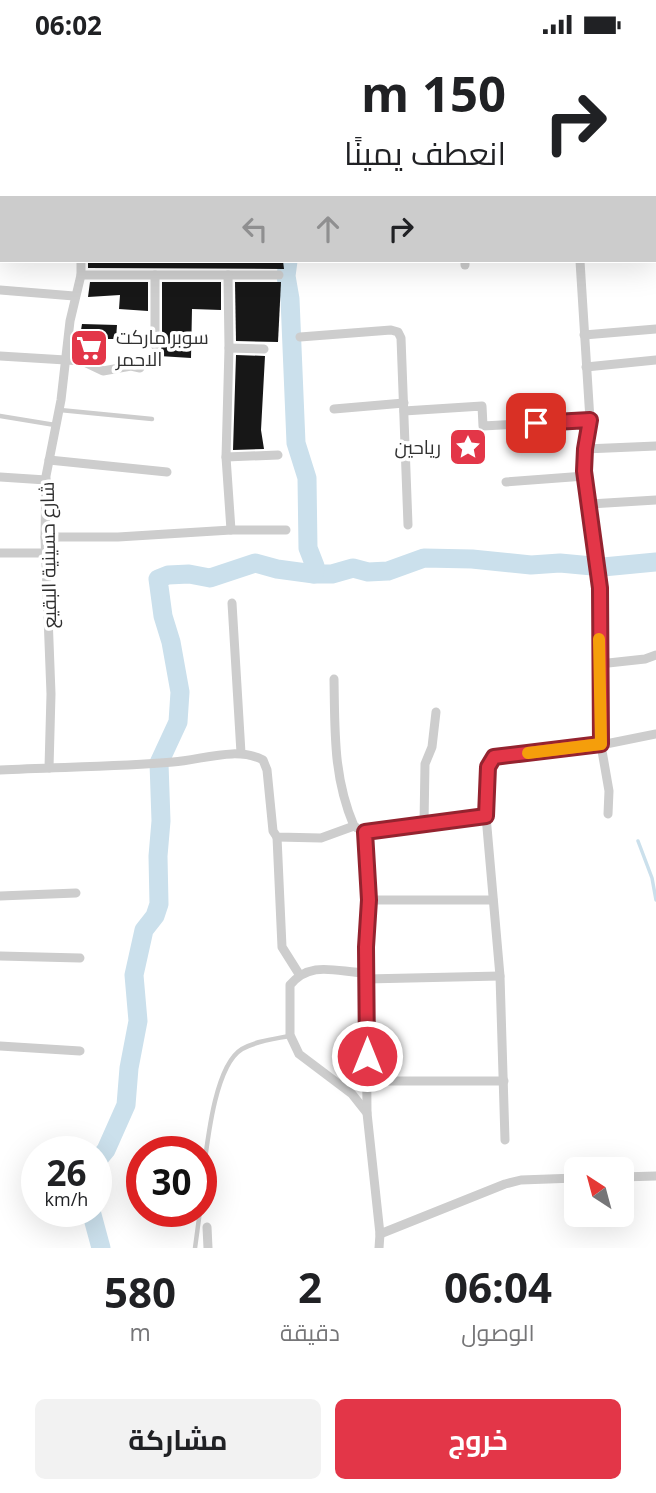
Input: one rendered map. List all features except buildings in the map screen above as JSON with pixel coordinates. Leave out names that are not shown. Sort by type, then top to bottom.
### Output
[{"type":"street","name":"شارع حسينية البقيع","points":[[49,768],[51,694],[45,537],[46,480],[81,263]]},
{"type":"street","points":[[580,263],[590,420],[585,449],[585,476],[600,588],[601,744],[609,792],[608,814]]},
{"type":"street","points":[[81,275],[279,275]]},
{"type":"street","points":[[155,275],[155,345]]},
{"type":"street","points":[[228,275],[226,457],[231,530]]},
{"type":"street","points":[[0,290],[74,296]]},
{"type":"street","points":[[584,334],[656,329]]},
{"type":"street","points":[[300,337],[391,330],[398,332],[401,338],[408,525]]},
{"type":"street","points":[[229,348],[264,349]]},
{"type":"street","points":[[0,356],[82,361],[103,371],[131,366],[140,368]]},
{"type":"street","points":[[586,367],[656,360]]},
{"type":"street","points":[[334,409],[482,406],[483,426],[590,420]]},
{"type":"street","points":[[585,449],[656,446]]},
{"type":"street","points":[[226,457],[278,455]]},
{"type":"street","points":[[49,460],[167,472]]},
{"type":"street","points":[[506,482],[585,476]]},
{"type":"street","points":[[0,477],[46,480]]},
{"type":"street","points":[[590,504],[656,500]]},
{"type":"street","points":[[45,537],[118,537],[231,530],[286,530]]},
{"type":"street","points":[[0,554],[46,553]]},
{"type":"street","points":[[232,603],[241,753]]},
{"type":"street","points":[[599,664],[645,659],[656,655]]},
{"type":"street","points":[[334,679],[336,767],[344,803],[354,826],[365,832],[486,816]]},
{"type":"street","points":[[424,823],[425,764],[432,747],[436,712]]},
{"type":"street","points":[[505,1140],[500,976],[486,816],[488,767],[494,757],[601,744],[656,734]]},
{"type":"street","points":[[0,769],[174,762],[241,753],[263,760],[267,770],[273,831],[277,837],[282,947],[299,974]]},
{"type":"street","points":[[277,837],[321,838],[354,826]]},
{"type":"street","points":[[365,832],[369,900],[366,976],[367,1113],[380,1234],[379,1248]]},
{"type":"street","points":[[0,896],[76,893]]},
{"type":"street","points":[[369,900],[493,900]]},
{"type":"street","points":[[0,956],[80,958]]},
{"type":"street","points":[[367,1113],[352,1094],[299,1054],[290,1035],[289,985],[299,974],[312,968],[366,976],[500,976]]},
{"type":"street","points":[[0,1046],[80,1051]]},
{"type":"street","points":[[367,1081],[504,1081]]},
{"type":"street","points":[[634,1177],[656,1176]]},
{"type":"street","points":[[380,1234],[505,1184],[521,1180],[564,1178]]},
{"type":"street","points":[[207,1227],[208,1248]]},
{"type":"lane","points":[[59,410],[152,419]]},
{"type":"lane","points":[[0,416],[55,425]]},
{"type":"lane","points":[[209,1136],[220,1082],[228,1065],[240,1051],[251,1045],[290,1035]]},
{"type":"lane","points":[[195,1248],[198,1227]]},
{"type":"waterway","points":[[112,1136],[126,1105],[129,1068],[138,1021],[134,975],[144,930],[155,916],[159,904],[159,763],[178,722],[180,692],[171,642],[163,616],[158,579],[168,575],[189,574],[210,578],[255,563],[314,574],[315,566],[308,548],[307,478],[296,443],[290,299],[286,276],[288,263]]},
{"type":"waterway","points":[[314,574],[332,574],[353,568],[368,572],[388,571],[424,558],[603,567],[656,562]]},
{"type":"waterway","points":[[638,841],[652,878],[656,900]]},
{"type":"waterway","points":[[95,1227],[101,1248]]},
{"type":"slow traffic","points":[[528,753],[601,744],[599,639]]},
{"type":"place","name":"سوبر ماركت الاحمر","points":[[89,348]]},
{"type":"place","name":"رياحين","points":[[468,447]]},
{"type":"route","points":[[367,1056],[366,947],[369,862],[365,832],[486,816],[488,767],[494,757],[601,744],[600,588],[584,471],[590,420],[536,423]]}]
